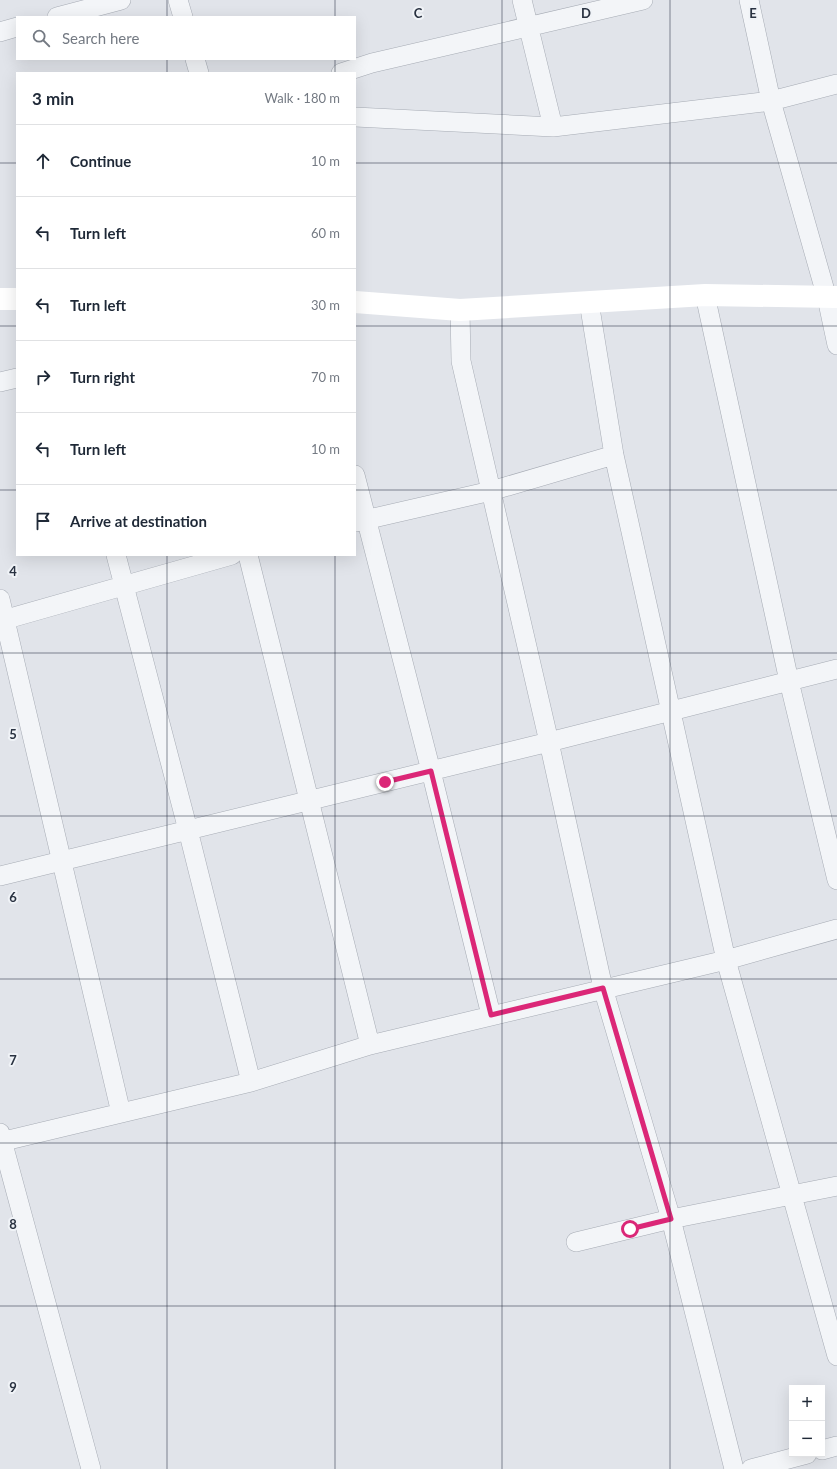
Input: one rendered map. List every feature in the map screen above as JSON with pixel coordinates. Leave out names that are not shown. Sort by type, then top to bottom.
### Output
[{"type":"street","points":[[61,16],[121,0]]},
{"type":"street","points":[[178,0],[183,16]]},
{"type":"street","points":[[522,0],[553,127]]},
{"type":"street","points":[[344,72],[372,63],[643,0]]},
{"type":"street","points":[[749,0],[771,101],[832,297],[837,344]]},
{"type":"street","points":[[0,32],[16,27]]},
{"type":"street","points":[[195,60],[199,72]]},
{"type":"street","points":[[356,117],[553,127],[771,101],[837,84]]},
{"type":"street","points":[[356,302],[460,310],[705,295],[832,297]]},
{"type":"street","points":[[705,295],[789,681],[837,880]]},
{"type":"street","points":[[0,299],[16,299]]},
{"type":"street","points":[[589,302],[614,455],[726,960],[837,1356]]},
{"type":"street","points":[[460,310],[461,361],[549,742],[603,988],[671,1219],[734,1469]]},
{"type":"street","points":[[0,382],[16,378]]},
{"type":"street","points":[[361,521],[491,491],[614,455]]},
{"type":"street","points":[[356,483],[361,521],[431,771],[491,1015]]},
{"type":"street","points":[[116,556],[188,830],[251,1082]]},
{"type":"street","points":[[2,620],[228,556]]},
{"type":"street","points":[[248,556],[370,1045]]},
{"type":"street","points":[[0,599],[2,620],[62,861],[122,1113]]},
{"type":"street","points":[[0,876],[837,670]]},
{"type":"street","points":[[91,1469],[1,1139],[122,1113],[251,1082],[370,1045],[603,988],[726,960],[837,929]]},
{"type":"street","points":[[576,1242],[671,1219],[837,1186]]},
{"type":"street","points":[[825,1449],[837,1446]]},
{"type":"street","points":[[751,1469],[796,1457]]},
{"type":"route","points":[[385,782],[431,771],[491,1015],[603,988],[671,1219],[630,1229]]}]
